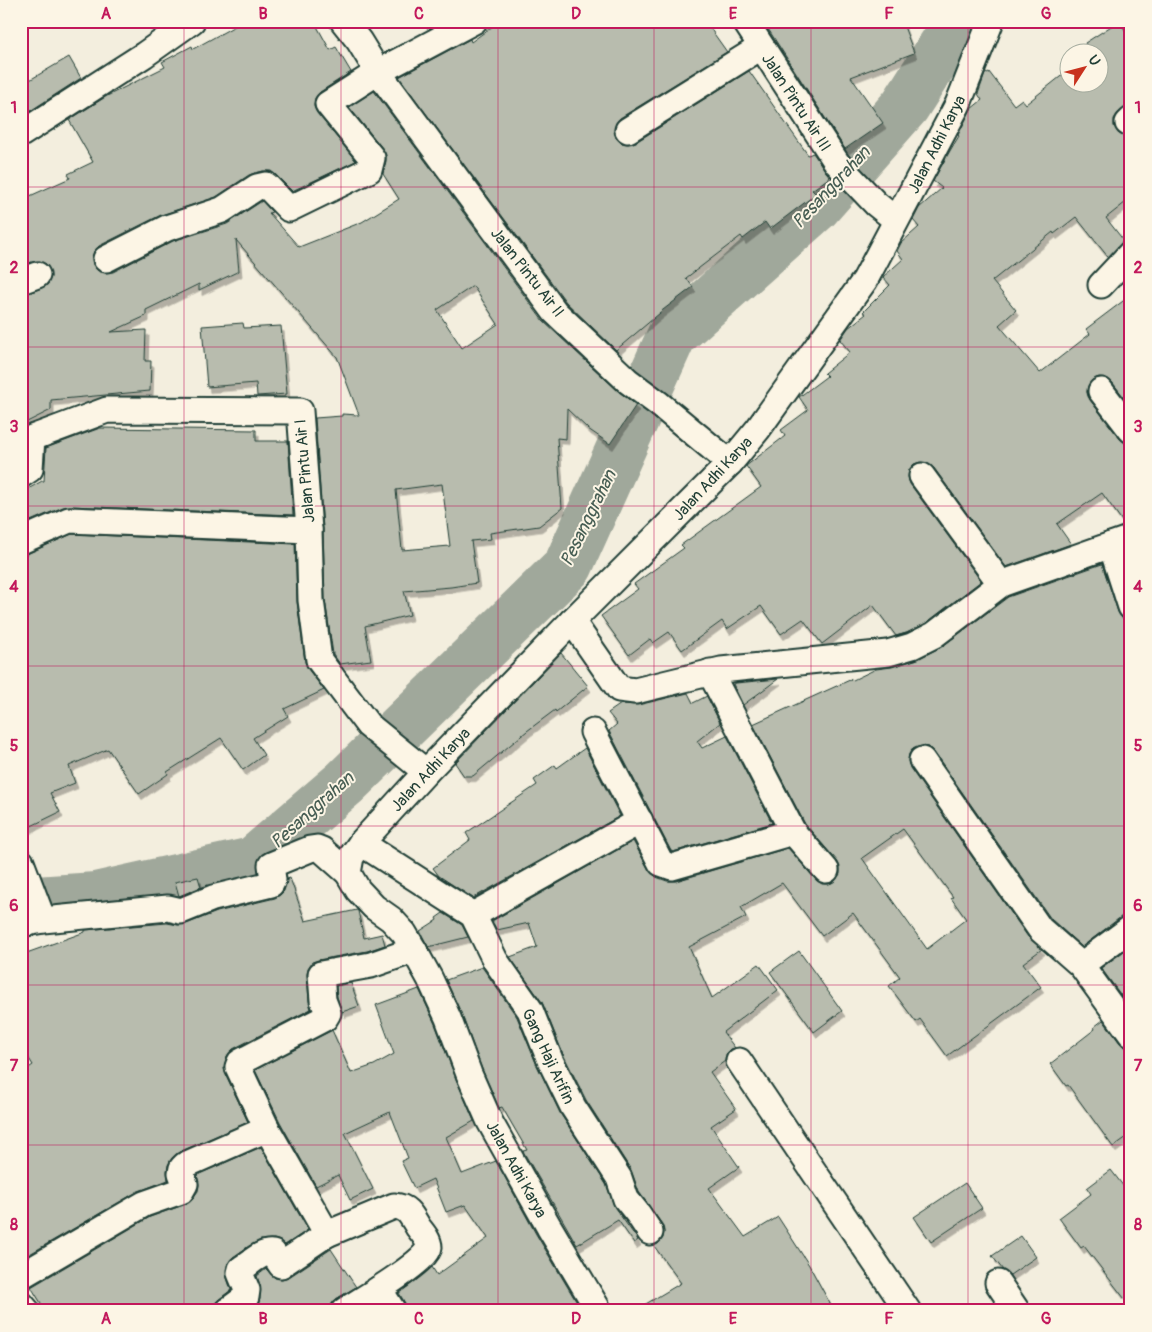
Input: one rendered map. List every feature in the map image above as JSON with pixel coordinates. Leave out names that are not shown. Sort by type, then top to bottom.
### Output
[{"type":"street","points":[[21,134],[144,55],[192,21]]},
{"type":"street","name":"Jalan Pintu Air II","points":[[343,21],[359,41],[378,72],[555,312],[628,381],[730,463]]},
{"type":"street","points":[[106,259],[167,228],[222,210],[257,187],[266,185],[289,208],[369,170],[372,158],[328,104],[378,72],[474,21]]},
{"type":"street","name":"Jalan Pintu Air III","points":[[745,21],[837,163],[876,204],[896,220]]},
{"type":"street","name":"Jalan Adhi Karya","points":[[348,873],[351,857],[361,843],[426,772],[572,620],[730,463],[758,429],[865,280],[880,254],[958,104],[991,21]]},
{"type":"street","points":[[628,130],[761,47]]},
{"type":"street","points":[[1101,285],[1131,253]]},
{"type":"street","points":[[1101,391],[1131,430]]},
{"type":"street","name":"Jalan Pintu Air I","points":[[21,475],[30,469],[32,438],[107,410],[300,411],[309,530],[311,600],[319,660],[368,725],[426,772]]},
{"type":"street","points":[[922,476],[1001,584]]},
{"type":"street","points":[[21,541],[69,520],[309,530]]},
{"type":"street","points":[[572,620],[619,689],[635,691],[710,672],[888,653],[912,646],[934,634],[1001,584],[1121,542],[1131,608]]},
{"type":"street","points":[[710,672],[794,832],[826,870]]},
{"type":"street","points":[[593,732],[661,862],[665,865],[672,867],[794,832]]},
{"type":"street","points":[[922,760],[1040,929],[1081,965],[1131,1034]]},
{"type":"street","points":[[361,843],[473,915],[640,821]]},
{"type":"street","name":"Jalan Adhi Karya","points":[[36,921],[168,908],[181,911],[213,898],[270,884],[273,880],[270,865],[310,849],[317,848],[322,850],[348,873],[358,890],[374,907],[391,919],[404,933],[430,979],[490,1122],[599,1311]]},
{"type":"street","points":[[22,863],[36,921]]},
{"type":"street","name":"Gang Haji Arifin","points":[[473,915],[495,960],[530,1010],[550,1060],[573,1107],[619,1178],[626,1198],[650,1232]]},
{"type":"street","points":[[1081,965],[1131,928]]},
{"type":"street","points":[[328,1234],[267,1129],[238,1067],[240,1062],[325,1018],[328,1013],[323,1000],[321,974],[371,965],[414,950]]},
{"type":"street","points":[[739,1061],[908,1311]]},
{"type":"street","points":[[21,1276],[144,1204],[181,1191],[185,1184],[182,1168],[185,1165],[267,1129]]},
{"type":"street","points":[[227,1311],[246,1297],[247,1290],[240,1273],[241,1269],[262,1255],[269,1252],[273,1254],[281,1265],[328,1234],[394,1206],[400,1206],[408,1211],[427,1240],[429,1248],[426,1254],[380,1289],[344,1311]]},
{"type":"street","points":[[998,1283],[1017,1311]]},
{"type":"street","points":[[380,1289],[393,1311]]},
{"type":"street","points":[[21,1304],[27,1311]]},
{"type":"building","points":[[244,21],[314,21],[330,50],[336,47],[351,72],[320,92],[315,98],[314,106],[317,113],[356,161],[292,191],[271,171],[249,175],[216,197],[161,215],[99,246],[94,251],[92,258],[93,265],[98,271],[105,273],[113,272],[173,241],[227,224],[262,201],[272,212],[269,213],[299,247],[362,222],[399,199],[383,174],[386,155],[383,149],[349,107],[374,91],[543,321],[618,391],[636,405],[610,444],[588,429],[567,409],[566,439],[557,438],[562,508],[539,526],[490,533],[491,539],[471,541],[477,583],[404,591],[410,615],[365,626],[371,660],[340,664],[333,654],[325,599],[323,529],[315,418],[342,416],[342,414],[359,415],[337,357],[236,240],[239,271],[199,290],[199,284],[146,310],[146,316],[111,332],[146,330],[145,361],[151,361],[150,391],[51,400],[51,410],[21,425],[21,295],[42,288],[48,284],[51,277],[50,270],[46,264],[40,261],[21,266],[21,200],[70,178],[68,174],[93,162],[69,120],[107,96],[165,67],[162,62],[192,46],[193,49]],"holes":[[[473,286],[498,324],[462,348],[437,310]],[[442,484],[450,546],[402,550],[396,490]]]},
{"type":"building","points":[[500,21],[705,21],[727,52],[620,118],[614,130],[616,138],[622,143],[636,142],[749,71],[808,155],[813,153],[830,177],[812,190],[816,194],[770,229],[765,222],[743,239],[741,236],[686,278],[693,287],[616,350],[566,302],[399,77],[470,39],[471,42]]},
{"type":"building","points":[[763,21],[902,21],[914,53],[851,77],[883,123],[845,149]]},
{"type":"building","points":[[1119,21],[1131,39],[1131,106],[1127,106],[1118,113],[1114,119],[1114,126],[1118,133],[1124,137],[1131,137],[1131,198],[1106,218],[1124,241],[1108,257],[1076,217],[1054,234],[1053,232],[992,281],[1016,310],[999,325],[1040,373],[1090,334],[1086,329],[1131,295],[1131,406],[1112,382],[1106,378],[1099,377],[1092,380],[1087,392],[1090,400],[1120,439],[1125,443],[1131,444],[1131,524],[1125,525],[1102,493],[1057,524],[1071,544],[1006,567],[934,468],[927,463],[920,462],[914,464],[909,470],[910,484],[981,581],[926,623],[907,633],[896,636],[873,605],[822,644],[803,619],[781,634],[761,606],[727,629],[722,621],[682,650],[669,632],[653,643],[650,639],[629,655],[601,616],[638,589],[634,584],[684,548],[681,545],[761,487],[746,466],[785,436],[781,430],[808,410],[799,397],[827,376],[824,373],[850,352],[840,340],[848,328],[866,314],[863,312],[890,285],[883,277],[903,259],[897,251],[901,243],[919,227],[913,220],[919,208],[942,188],[933,181],[959,136],[971,109],[982,100],[978,94],[985,74],[989,72],[1014,105],[1022,99],[1026,104],[1060,77],[1060,92],[1110,92],[1110,42],[1087,42]]},
{"type":"building","points":[[69,57],[81,78],[21,117],[21,85]]},
{"type":"building","points":[[243,323],[244,328],[281,326],[287,394],[257,396],[256,383],[207,387],[202,326]]},
{"type":"building","points":[[100,428],[256,430],[256,441],[288,441],[293,515],[70,506],[63,507],[21,525],[21,493],[44,481],[46,448]]},
{"type":"building","points":[[72,534],[295,544],[297,602],[305,662],[324,690],[284,709],[288,716],[253,738],[264,755],[243,770],[221,738],[167,772],[168,774],[139,794],[108,749],[69,766],[75,783],[50,793],[60,812],[21,831],[21,555]]},
{"type":"building","points":[[1102,564],[1118,612],[1122,618],[1131,621],[1131,914],[1122,916],[1082,947],[1051,919],[934,752],[928,747],[921,746],[913,749],[909,754],[910,768],[1028,937],[1042,949],[1023,963],[1041,987],[947,1056],[920,1019],[916,1022],[889,986],[900,977],[853,913],[822,936],[782,883],[741,907],[746,917],[689,947],[712,998],[759,964],[778,990],[723,1032],[735,1048],[726,1054],[725,1061],[710,1072],[736,1109],[711,1126],[739,1167],[709,1188],[745,1237],[778,1217],[809,1265],[834,1311],[634,1311],[681,1283],[654,1246],[663,1238],[662,1224],[639,1192],[631,1170],[586,1100],[563,1054],[542,1002],[510,957],[537,947],[529,923],[497,930],[492,921],[633,841],[649,870],[656,877],[667,881],[676,881],[788,848],[816,880],[822,884],[829,884],[835,881],[840,874],[840,867],[837,861],[805,824],[753,724],[876,669],[892,667],[918,659],[943,646],[1008,597]],"holes":[[[903,829],[953,897],[951,898],[966,919],[927,949],[862,858]]]},
{"type":"building","points":[[561,653],[588,686],[556,712],[555,710],[527,731],[473,776],[464,776],[455,763]]},
{"type":"building","points":[[778,679],[743,705],[733,684],[736,683]]},
{"type":"building","points":[[688,693],[693,703],[707,696],[720,723],[697,741],[702,748],[727,736],[772,823],[673,852],[609,731],[617,724],[608,713],[621,704],[638,705]]},
{"type":"building","points":[[585,748],[620,816],[473,898],[439,876],[433,868],[470,840],[466,833],[537,785],[534,780],[555,765],[557,768]]},
{"type":"building","points":[[198,877],[201,887],[179,896],[175,882]]},
{"type":"building","points":[[290,878],[305,921],[357,910],[364,938],[382,934],[385,945],[367,951],[312,962],[308,968],[307,975],[311,1009],[233,1049],[227,1056],[224,1067],[225,1073],[248,1122],[179,1152],[168,1165],[168,1180],[137,1192],[21,1259],[21,1073],[33,1065],[21,1046],[21,955],[85,932],[85,930],[167,923],[186,924],[217,912],[275,898],[284,891],[287,879]]},
{"type":"building","points":[[443,913],[462,925],[468,937],[428,947],[420,931],[437,920],[436,918]]},
{"type":"building","points":[[1131,946],[1131,1009],[1101,968]]},
{"type":"building","points":[[799,951],[842,1011],[814,1032],[770,972]]},
{"type":"building","points":[[482,967],[517,1017],[560,1113],[606,1184],[615,1208],[638,1240],[634,1243],[618,1220],[577,1245],[523,1151],[527,1150],[502,1107],[499,1108],[446,980]]},
{"type":"building","points":[[351,983],[359,1006],[342,1012],[336,986]]},
{"type":"building","points":[[419,989],[474,1121],[446,1137],[462,1174],[496,1161],[536,1234],[582,1311],[407,1311],[399,1293],[432,1267],[437,1275],[488,1238],[465,1205],[446,1212],[433,1179],[414,1188],[401,1161],[408,1158],[390,1112],[345,1133],[373,1189],[350,1200],[338,1175],[316,1186],[280,1122],[255,1070],[332,1030],[351,1073],[374,1065],[394,1054],[376,1005]]},
{"type":"building","points":[[1103,1020],[1120,1043],[1125,1047],[1131,1048],[1131,1134],[1113,1147],[1068,1085],[1066,1086],[1050,1064],[1095,1029],[1094,1027]]},
{"type":"building","points":[[261,1147],[308,1230],[285,1245],[274,1239],[261,1240],[233,1257],[226,1270],[231,1290],[218,1300],[214,1305],[213,1311],[46,1311],[31,1287],[150,1217],[186,1204],[198,1191],[197,1175]]},
{"type":"building","points":[[1111,1170],[1131,1196],[1131,1307],[1084,1246],[1081,1248],[1059,1218],[1091,1194],[1087,1188]]},
{"type":"building","points":[[965,1183],[982,1208],[931,1242],[914,1217]]},
{"type":"building","points":[[1021,1236],[1036,1257],[1010,1275],[1003,1270],[992,1256]]},
{"type":"building","points":[[331,1249],[356,1287],[336,1299],[330,1311],[252,1311],[258,1305],[260,1299],[260,1285],[257,1276],[266,1269],[275,1278],[289,1277]]},
{"type":"waterway","name":"Pesanggrahan","points":[[21,902],[96,897],[253,862],[345,783],[568,566],[672,335],[816,207],[905,106],[959,21]]}]
